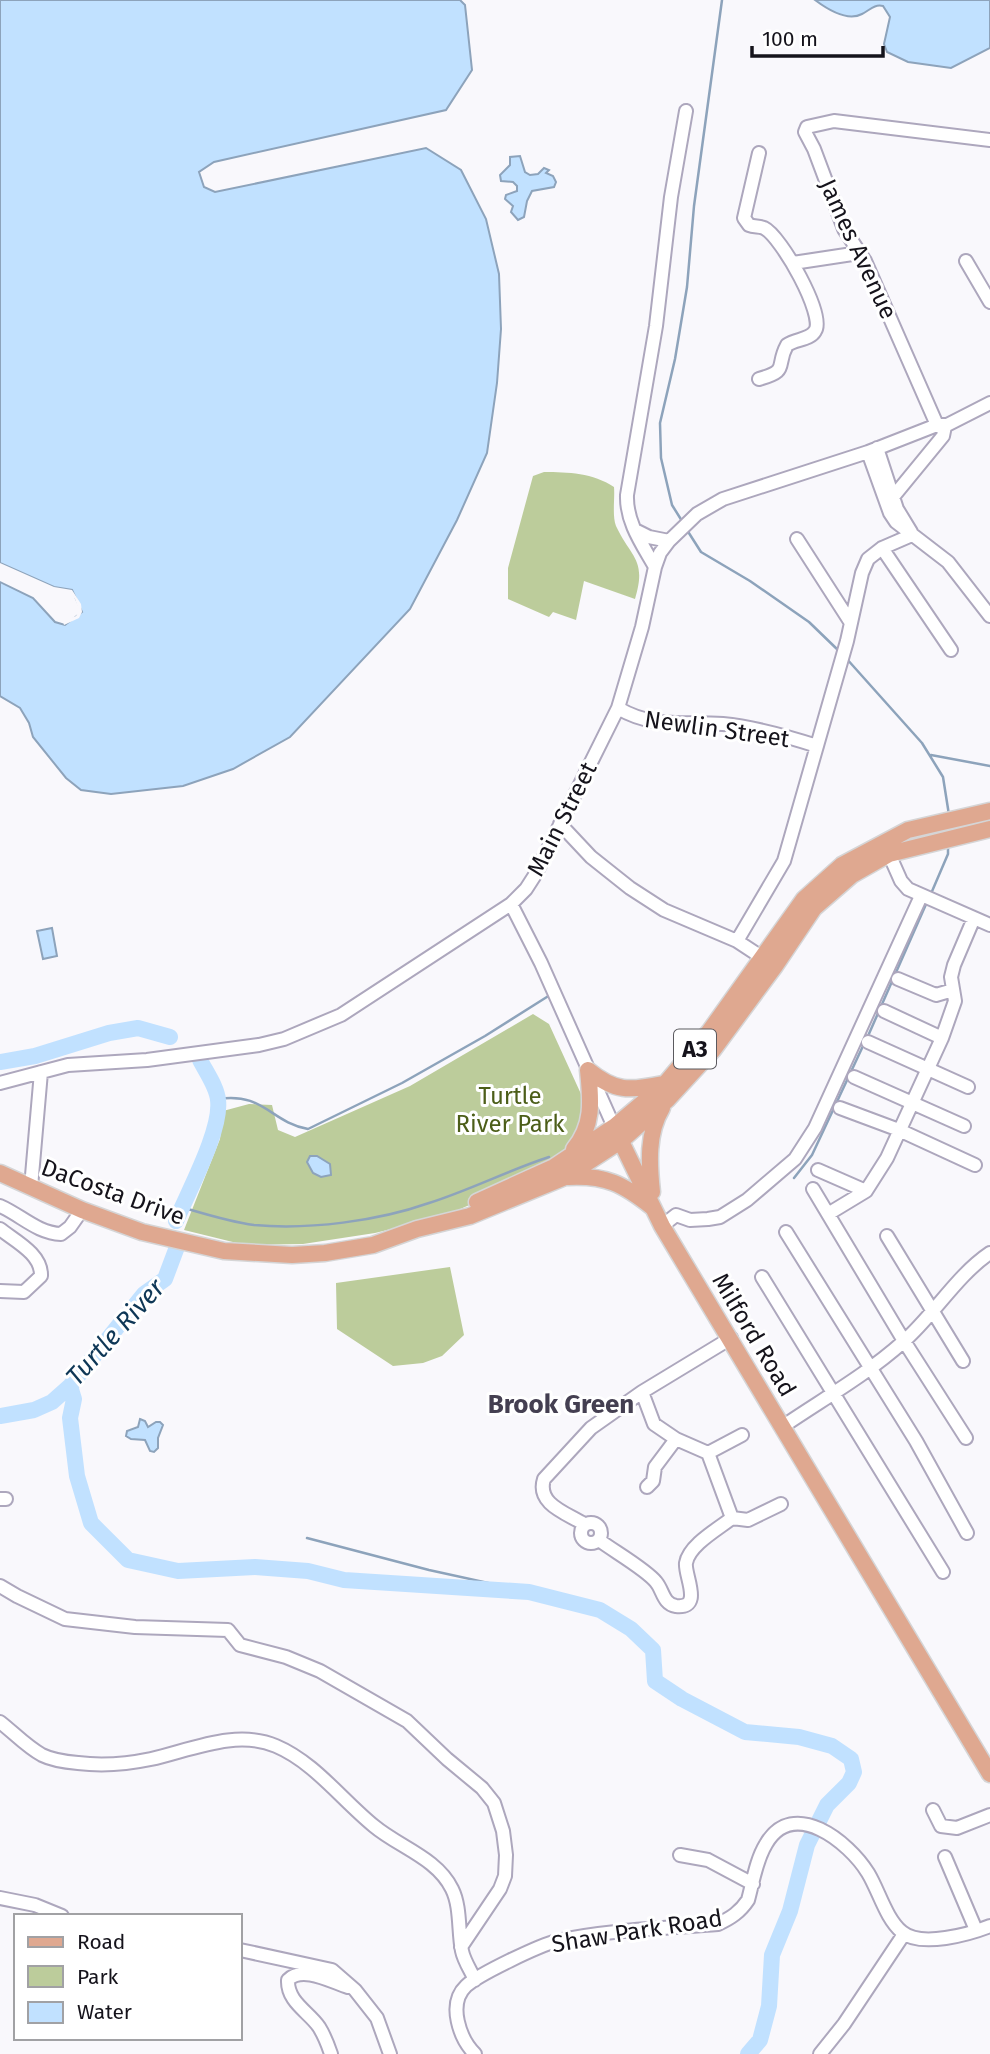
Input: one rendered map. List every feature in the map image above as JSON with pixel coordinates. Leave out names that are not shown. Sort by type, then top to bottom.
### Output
[{"type":"main road","name":"A3","points":[[769,962],[804,899],[842,865],[908,830],[990,810]]},
{"type":"main road","name":"A3","points":[[560,1172],[618,1134],[666,1092],[709,1032],[814,908],[852,875],[889,854],[990,829]]},
{"type":"main road","points":[[587,1070],[615,1087],[666,1092],[657,1117],[650,1151],[654,1209]]},
{"type":"main road","points":[[587,1070],[591,1105],[589,1122],[583,1138],[560,1172],[609,1180],[627,1187],[654,1209]]},
{"type":"main road","name":"Milford Road","points":[[618,1134],[662,1226],[990,1773]]},
{"type":"main road","name":"DaCosta Drive","points":[[0,1173],[82,1210],[142,1232],[224,1251],[260,1254],[325,1253],[373,1245],[560,1172]]},
{"type":"street","points":[[655,568],[634,529],[627,505],[629,477],[656,326],[671,197],[686,111]]},
{"type":"street","name":"James Avenue","points":[[941,426],[865,261],[844,229],[805,132],[807,127],[834,121],[990,140]]},
{"type":"street","points":[[759,153],[744,218],[749,225],[767,230],[793,263],[818,323],[817,330],[811,336],[794,340],[787,345],[777,373],[759,379]]},
{"type":"street","points":[[793,263],[859,253]]},
{"type":"street","points":[[966,261],[990,302]]},
{"type":"street","name":"Main Street","points":[[0,1083],[68,1065],[159,1058],[259,1045],[284,1039],[341,1016],[511,904],[526,890],[618,708],[642,627],[655,568],[660,554],[671,538],[697,514],[723,499],[873,450],[989,406]]},
{"type":"street","points":[[893,497],[943,436],[941,426]]},
{"type":"street","points":[[873,450],[897,509],[912,535]]},
{"type":"street","points":[[873,450],[890,513],[895,522],[948,562],[990,617]]},
{"type":"street","points":[[634,529],[649,537],[671,538]]},
{"type":"street","points":[[737,941],[784,861],[868,559],[882,548],[912,535]]},
{"type":"street","points":[[797,540],[851,623]]},
{"type":"street","points":[[882,548],[951,650]]},
{"type":"street","name":"Newlin Street","points":[[618,708],[648,722],[724,724],[767,731],[817,746]]},
{"type":"street","points":[[560,824],[591,857],[630,888],[664,910],[737,941],[769,962]]},
{"type":"street","points":[[889,854],[901,881],[908,889],[990,925]]},
{"type":"street","points":[[662,1226],[676,1215],[690,1220],[720,1217],[747,1200],[795,1158],[815,1128],[924,897]]},
{"type":"street","name":"Milford Road","points":[[511,904],[541,962],[587,1070],[618,1134]]},
{"type":"street","points":[[828,1214],[866,1191],[887,1157],[942,1038],[954,1001],[951,977],[954,965],[974,918]]},
{"type":"street","points":[[898,979],[936,995],[953,990]]},
{"type":"street","points":[[884,1011],[942,1038]]},
{"type":"street","points":[[868,1042],[968,1087]]},
{"type":"street","points":[[31,1186],[41,1072]]},
{"type":"street","points":[[854,1077],[964,1126]]},
{"type":"street","points":[[840,1108],[899,1130],[975,1165]]},
{"type":"street","points":[[818,1170],[866,1191]]},
{"type":"street","points":[[813,1189],[966,1438]]},
{"type":"street","points":[[0,1206],[37,1228],[61,1234],[82,1210]]},
{"type":"street","points":[[0,1228],[39,1261],[41,1269],[41,1276],[24,1292],[0,1291]]},
{"type":"street","points":[[786,1232],[872,1369],[967,1533]]},
{"type":"street","points":[[887,1236],[963,1361]]},
{"type":"street","points":[[782,1427],[872,1369],[933,1312],[976,1262],[990,1253]]},
{"type":"street","points":[[762,1277],[943,1572]]},
{"type":"street","points":[[731,1338],[642,1392],[591,1428],[544,1479],[541,1490],[545,1500],[584,1524],[580,1532],[582,1539],[592,1544],[599,1540],[656,1581],[668,1602],[675,1606],[690,1601],[693,1594],[686,1568],[693,1548],[732,1518],[748,1520],[781,1504]]},
{"type":"street","points":[[642,1392],[654,1424],[676,1439],[708,1453],[732,1518]]},
{"type":"street","points":[[708,1453],[742,1436]]},
{"type":"street","points":[[647,1487],[653,1481],[655,1467],[676,1439]]},
{"type":"street","points":[[0,1586],[65,1619],[135,1627],[228,1630],[240,1645],[286,1657],[320,1671],[407,1721],[482,1788],[494,1803],[503,1831],[505,1865],[500,1889],[461,1947]]},
{"type":"street","points":[[0,1722],[41,1755],[55,1760],[92,1765],[118,1764],[243,1739],[275,1745],[314,1771],[385,1835],[437,1869],[452,1889],[463,1956],[475,1980],[464,1987],[457,2013],[466,2045],[475,2054]]},
{"type":"street","points":[[933,1810],[941,1826],[950,1829],[990,1815]]},
{"type":"street","name":"Shaw Park Road","points":[[475,1980],[523,1954],[556,1941],[718,1924],[743,1908],[765,1845],[776,1832],[792,1824],[807,1824],[826,1832],[848,1847],[868,1873],[894,1923],[904,1934]]},
{"type":"street","points":[[680,1855],[708,1860],[752,1884]]},
{"type":"street","points":[[945,1857],[976,1930]]},
{"type":"street","points":[[0,1898],[35,1905],[57,1914]]},
{"type":"street","points":[[820,2054],[844,2024],[904,1934],[931,1939],[990,1926]]},
{"type":"street","points":[[242,1950],[332,1970],[355,1990],[377,2018],[390,2054]]},
{"type":"street","points":[[331,2054],[317,2025],[298,2006],[289,1990],[288,1980],[295,1975],[313,1976],[355,1990]]},
{"type":"green space","points":[[544,472],[589,476],[614,487],[616,526],[638,567],[635,599],[584,581],[576,620],[553,612],[549,617],[508,599],[508,568],[533,476]]},
{"type":"green space","name":"Turtle River Park","points":[[533,1014],[549,1024],[581,1094],[583,1111],[581,1126],[568,1152],[537,1176],[444,1216],[375,1233],[303,1244],[245,1245],[184,1230],[220,1139],[223,1111],[249,1104],[272,1105],[278,1130],[295,1137],[410,1086]]},
{"type":"green space","points":[[450,1267],[464,1335],[442,1356],[423,1363],[393,1366],[337,1329],[336,1283]]},
{"type":"water","points":[[0,0],[460,0],[465,5],[472,70],[446,110],[214,162],[199,172],[204,187],[215,192],[426,148],[461,170],[486,219],[499,274],[501,329],[487,453],[457,520],[410,609],[290,737],[233,769],[183,786],[111,794],[81,790],[66,778],[33,737],[20,708],[0,696],[0,582],[33,598],[55,622],[65,625],[82,612],[72,590],[54,587],[0,563]]},
{"type":"water","points":[[815,0],[990,0],[990,48],[951,68],[908,62],[887,52],[884,44],[890,17],[883,6],[850,16],[831,10]]},
{"type":"water","points":[[520,156],[525,172],[530,175],[538,174],[544,168],[549,170],[546,173],[553,176],[556,182],[554,187],[532,191],[524,217],[518,220],[511,212],[513,206],[505,199],[506,195],[517,191],[517,186],[513,182],[501,181],[500,175],[510,165],[510,157]]},
{"type":"water","points":[[52,928],[57,956],[43,959],[37,931]]},
{"type":"water","points":[[310,1156],[317,1156],[330,1164],[331,1175],[321,1177],[313,1173],[307,1162]]},
{"type":"water","points":[[140,1419],[145,1421],[148,1427],[156,1422],[163,1425],[158,1438],[158,1448],[154,1452],[150,1451],[145,1440],[126,1436],[127,1431],[138,1427]]},
{"type":"pier","points":[[0,563],[54,587],[72,590],[81,604],[82,612],[79,618],[64,625],[63,621],[76,616],[79,611],[70,593],[52,590],[0,567]]},
{"type":"waterway","points":[[682,521],[672,505],[661,458],[660,423],[675,359],[687,287],[694,206],[722,0]]},
{"type":"waterway","points":[[687,530],[701,552],[750,581],[809,622],[839,651]]},
{"type":"waterway","points":[[846,658],[922,743],[943,777],[949,815]]},
{"type":"waterway","points":[[931,755],[990,766]]},
{"type":"waterway","points":[[930,896],[948,854],[948,846]]},
{"type":"waterway","points":[[868,1036],[927,902]]},
{"type":"waterway","points":[[218,1099],[246,1100],[308,1129],[402,1083],[550,995]]},
{"type":"waterway","name":"Turtle River","points":[[0,1062],[35,1056],[109,1033],[138,1028],[170,1037]]},
{"type":"waterway","points":[[794,1178],[812,1155],[863,1046]]},
{"type":"waterway","name":"Turtle River","points":[[176,1221],[210,1144],[218,1113],[216,1090],[200,1060]]},
{"type":"waterway","points":[[181,1207],[254,1225],[343,1223],[388,1215],[429,1203],[549,1157]]},
{"type":"waterway","name":"Turtle River","points":[[0,1416],[34,1410],[52,1402],[70,1386],[144,1294],[165,1279],[177,1247]]},
{"type":"waterway","points":[[70,1386],[74,1399],[70,1418],[77,1476],[91,1523],[128,1560],[178,1571],[255,1567],[308,1571],[344,1580],[529,1592],[600,1610],[631,1629],[653,1650],[655,1681],[682,1699],[745,1732],[799,1737],[832,1746],[851,1759],[854,1772],[849,1783],[827,1805],[807,1845],[790,1911],[772,1955],[769,2006],[760,2040],[748,2054]]},
{"type":"waterway","points":[[307,1538],[429,1570],[529,1592]]},
{"type":"district","name":"Brook Green","points":[[561,1404]]}]
